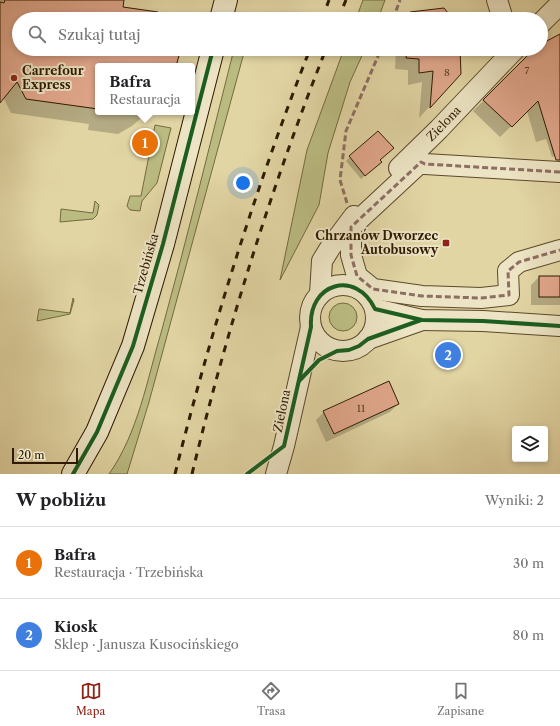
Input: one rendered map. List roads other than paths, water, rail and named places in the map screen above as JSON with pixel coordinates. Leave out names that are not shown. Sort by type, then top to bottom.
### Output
[{"type":"street","points":[[223,12],[226,0]]},
{"type":"street","points":[[496,0],[500,12]]},
{"type":"street","points":[[548,16],[560,4]]},
{"type":"street","name":"Trzebińska","points":[[73,474],[97,432],[134,346],[163,244],[211,56]]},
{"type":"street","name":"Zielona","points":[[320,294],[322,261],[344,229],[373,192],[438,129],[506,56]]},
{"type":"street","points":[[560,172],[425,164],[421,162],[351,227],[351,255],[357,276],[373,289],[422,296],[481,298],[509,294],[508,271],[519,262],[560,250]]},
{"type":"street","points":[[344,229],[357,288]]},
{"type":"street","points":[[368,339],[374,329],[376,320],[375,309],[370,299],[357,288],[340,285],[329,288],[320,294],[313,304],[310,315],[311,326],[316,337],[324,345],[337,351],[348,350],[359,346],[368,339],[422,320]]},
{"type":"street","points":[[375,309],[422,320],[483,321],[560,326]]},
{"type":"street","name":"Zielona","points":[[276,474],[284,446],[311,326]]},
{"type":"street","name":"Zielona","points":[[299,381],[319,360],[337,351]]},
{"type":"railway","points":[[325,12],[329,0]]},
{"type":"railway","points":[[341,12],[346,0]]},
{"type":"railway","points":[[175,474],[219,313],[236,259],[271,153],[307,56]]},
{"type":"railway","points":[[192,474],[235,312],[269,206],[323,56]]},
{"type":"place","name":"Carrefour Express","points":[[14,78]]},
{"type":"place","name":"Bafra","points":[[145,143]]},
{"type":"place","name":"Chrzanów Dworzec Autobusowy","points":[[446,243]]},
{"type":"place","name":"Kiosk","points":[[448,355]]}]
